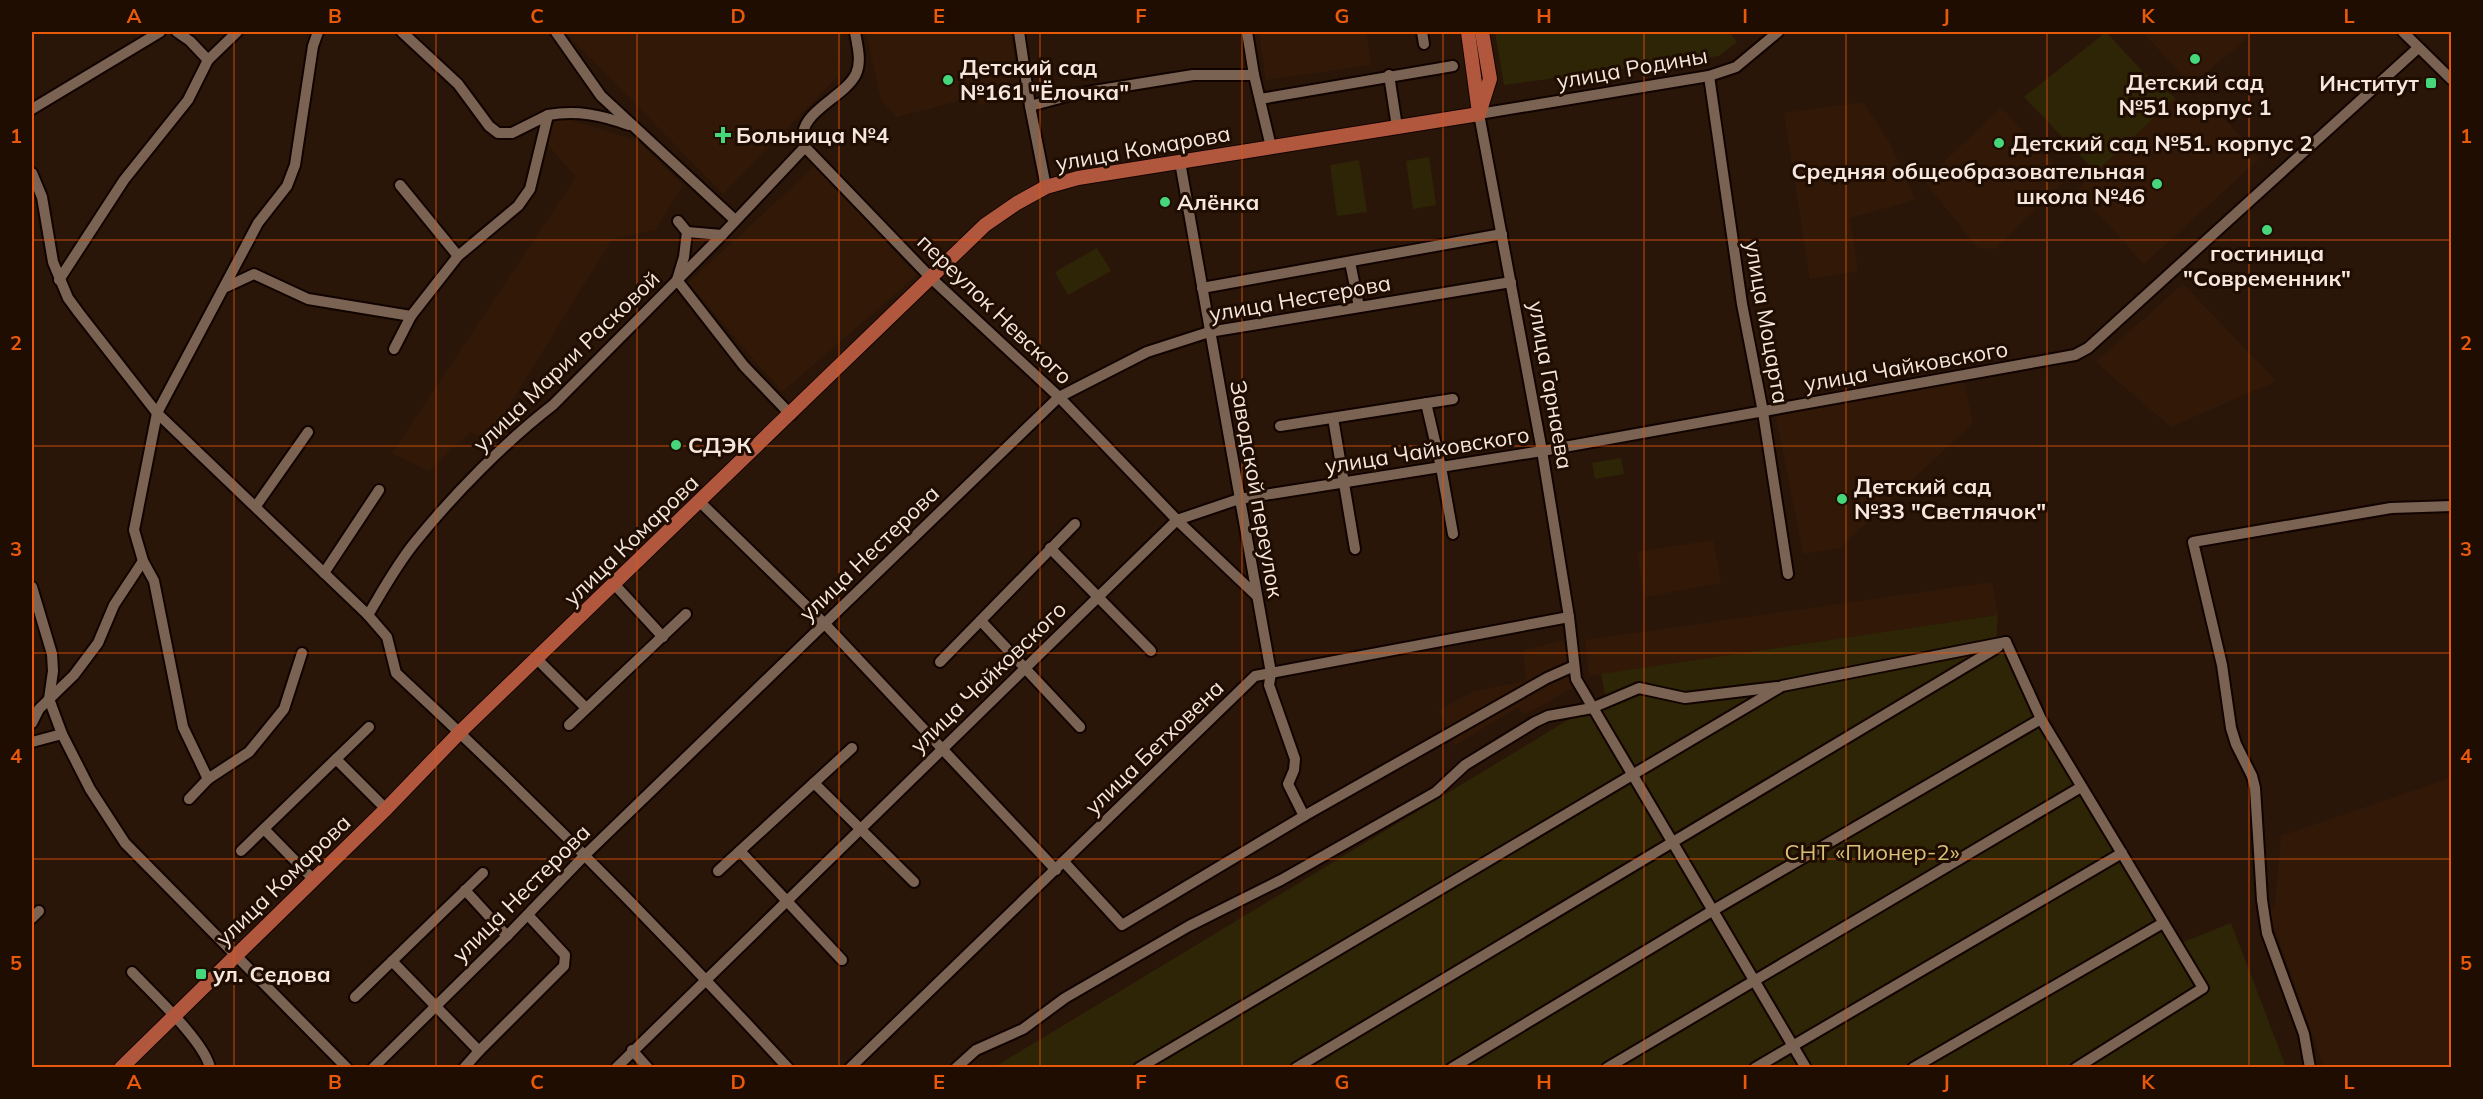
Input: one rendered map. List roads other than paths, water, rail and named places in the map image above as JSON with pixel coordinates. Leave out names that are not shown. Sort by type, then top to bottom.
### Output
[{"type":"main road","name":"улица Гарнаева","points":[[1468,32],[1479,114]]},
{"type":"main road","name":"улица Гарнаева","points":[[1479,114],[1490,79],[1482,32]]},
{"type":"main road","name":"улица Комарова","points":[[121,1068],[387,809],[460,732],[538,660],[986,225],[1017,203],[1046,187],[1078,178],[1479,114]]},
{"type":"street","points":[[32,108],[160,32]]},
{"type":"street","points":[[177,32],[190,41],[208,60]]},
{"type":"street","points":[[59,280],[124,180],[188,100],[208,60],[237,32]]},
{"type":"street","points":[[208,779],[183,727],[154,581],[143,561],[134,530],[157,413],[258,224],[287,186],[295,165],[313,46],[318,32]]},
{"type":"street","points":[[402,32],[458,84],[489,126],[498,133],[512,133],[548,115],[567,112],[590,113],[634,126]]},
{"type":"street","points":[[556,32],[601,96],[735,220]]},
{"type":"street","points":[[805,147],[801,138],[803,128],[809,118],[851,81],[856,73],[859,57],[855,32]]},
{"type":"street","points":[[1019,32],[1030,106],[1046,187]]},
{"type":"street","points":[[1247,32],[1254,75],[1271,147]]},
{"type":"street","points":[[1422,32],[1424,44]]},
{"type":"street","name":"улица Родины","points":[[1479,114],[1709,76],[1736,67],[1778,32]]},
{"type":"street","points":[[2403,32],[2451,80]]},
{"type":"street","name":"улица Чайковского","points":[[615,1068],[1177,520],[1239,499],[1542,451],[2075,355],[2088,348],[2418,48]]},
{"type":"street","points":[[1260,99],[1389,75],[1453,66]]},
{"type":"street","points":[[1030,106],[1075,94],[1193,75],[1254,75]]},
{"type":"street","points":[[1389,75],[1397,127]]},
{"type":"street","name":"улица Моцарта","points":[[1709,76],[1742,303],[1763,412],[1788,574]]},
{"type":"street","name":"улица Гарнаева","points":[[1479,114],[1542,451],[1569,616],[1576,679],[1806,1068]]},
{"type":"street","points":[[394,350],[411,316],[458,256],[518,206],[530,189],[548,115]]},
{"type":"street","name":"улица Марии Расковой","points":[[368,615],[415,542],[448,505],[529,423],[553,405],[722,235],[805,147]]},
{"type":"street","name":"переулок Невского","points":[[805,147],[931,278],[1059,397],[1177,520],[1257,596]]},
{"type":"street","name":"Заводской переулок","points":[[1180,162],[1271,673],[1269,685],[1295,759],[1294,770],[1288,784],[1304,816]]},
{"type":"street","points":[[32,173],[42,197],[48,245],[59,280],[79,314],[157,413],[368,615],[387,637],[396,673],[460,732],[585,855],[707,979],[788,1068]]},
{"type":"street","points":[[400,185],[458,256]]},
{"type":"street","points":[[678,221],[687,232],[722,235]]},
{"type":"street","points":[[687,232],[684,257],[677,280],[744,366],[791,415]]},
{"type":"street","points":[[1202,288],[1502,234]]},
{"type":"street","points":[[1350,262],[1359,307]]},
{"type":"street","points":[[226,287],[254,274],[308,299],[411,316]]},
{"type":"street","name":"улица Нестерова","points":[[373,1068],[528,915],[585,855],[1059,397],[1147,352],[1209,332],[1511,282]]},
{"type":"street","points":[[1280,426],[1453,399]]},
{"type":"street","points":[[1426,403],[1453,534]]},
{"type":"street","points":[[1333,418],[1355,549]]},
{"type":"street","points":[[256,506],[308,432]]},
{"type":"street","points":[[324,573],[379,490]]},
{"type":"street","points":[[700,502],[825,623],[943,749],[1122,925],[1304,816],[1546,678],[1574,666]]},
{"type":"street","points":[[2310,1068],[2304,1034],[2267,933],[2262,900],[2255,788],[2231,728],[2222,665],[2193,542],[2379,509],[2451,506]]},
{"type":"street","points":[[940,662],[1074,524]]},
{"type":"street","points":[[1050,548],[1151,651]]},
{"type":"street","points":[[32,723],[39,709],[74,675],[98,643],[114,605],[143,561]]},
{"type":"street","points":[[615,585],[663,637]]},
{"type":"street","points":[[32,587],[52,654],[53,671],[49,699],[62,734],[90,789],[125,843],[347,1068]]},
{"type":"street","points":[[568,725],[686,614]]},
{"type":"street","name":"улица Бетховена","points":[[850,1068],[1256,676],[1569,616]]},
{"type":"street","points":[[981,621],[1080,728]]},
{"type":"street","points":[[956,1068],[976,1050],[1023,1029],[1065,998],[1189,926],[1281,880],[1436,792],[1465,765],[1534,722],[1548,716],[1592,708],[1639,688],[1685,698],[1782,686],[2006,642]]},
{"type":"street","points":[[2006,642],[2041,719],[2203,988],[2076,1068]]},
{"type":"street","points":[[1296,1068],[2006,642]]},
{"type":"street","points":[[189,799],[208,779],[249,752],[284,709],[302,653]]},
{"type":"street","points":[[538,660],[586,708]]},
{"type":"street","points":[[1139,1068],[1632,773],[1782,686]]},
{"type":"street","points":[[1452,1068],[1712,911],[2041,719]]},
{"type":"street","points":[[242,851],[369,727]]},
{"type":"street","points":[[32,742],[62,734]]},
{"type":"street","points":[[718,872],[852,748]]},
{"type":"street","points":[[336,759],[387,809]]},
{"type":"street","points":[[814,783],[914,882]]},
{"type":"street","points":[[1607,1068],[2081,787]]},
{"type":"street","points":[[264,829],[314,879]]},
{"type":"street","points":[[740,851],[842,960]]},
{"type":"street","points":[[1755,1068],[2122,853]]},
{"type":"street","points":[[355,997],[483,873]]},
{"type":"street","points":[[465,890],[507,936]]},
{"type":"street","points":[[464,1068],[564,966],[565,955],[528,915]]},
{"type":"street","points":[[1913,1068],[2163,923]]},
{"type":"street","points":[[392,961],[479,1051]]},
{"type":"street","points":[[132,972],[174,1016],[209,1058],[210,1068]]},
{"type":"street","points":[[632,1050],[648,1068]]},
{"type":"place","name":"Детский сад №51 корпус 1","points":[[2195,59]]},
{"type":"place","name":"Детский сад №161 \"Ёлочка\"","points":[[948,80]]},
{"type":"place","name":"Институт","points":[[2431,83]]},
{"type":"place","name":"Больница №4","points":[[723,135]]},
{"type":"place","name":"Детский сад №51. корпус 2","points":[[1999,143]]},
{"type":"place","name":"Средняя общеобразовательная школа №46","points":[[2157,184]]},
{"type":"place","name":"Алёнка","points":[[1165,202]]},
{"type":"place","name":"гостиница \"Современник\"","points":[[2267,230]]},
{"type":"place","name":"СДЭК","points":[[676,445]]},
{"type":"place","name":"Детский сад №33 \"Светлячок\"","points":[[1842,499]]},
{"type":"place","name":"ул. Седова","points":[[201,974]]},
{"type":"park label","name":"СНТ «Пионер-2»","points":[[1872,852]]}]
